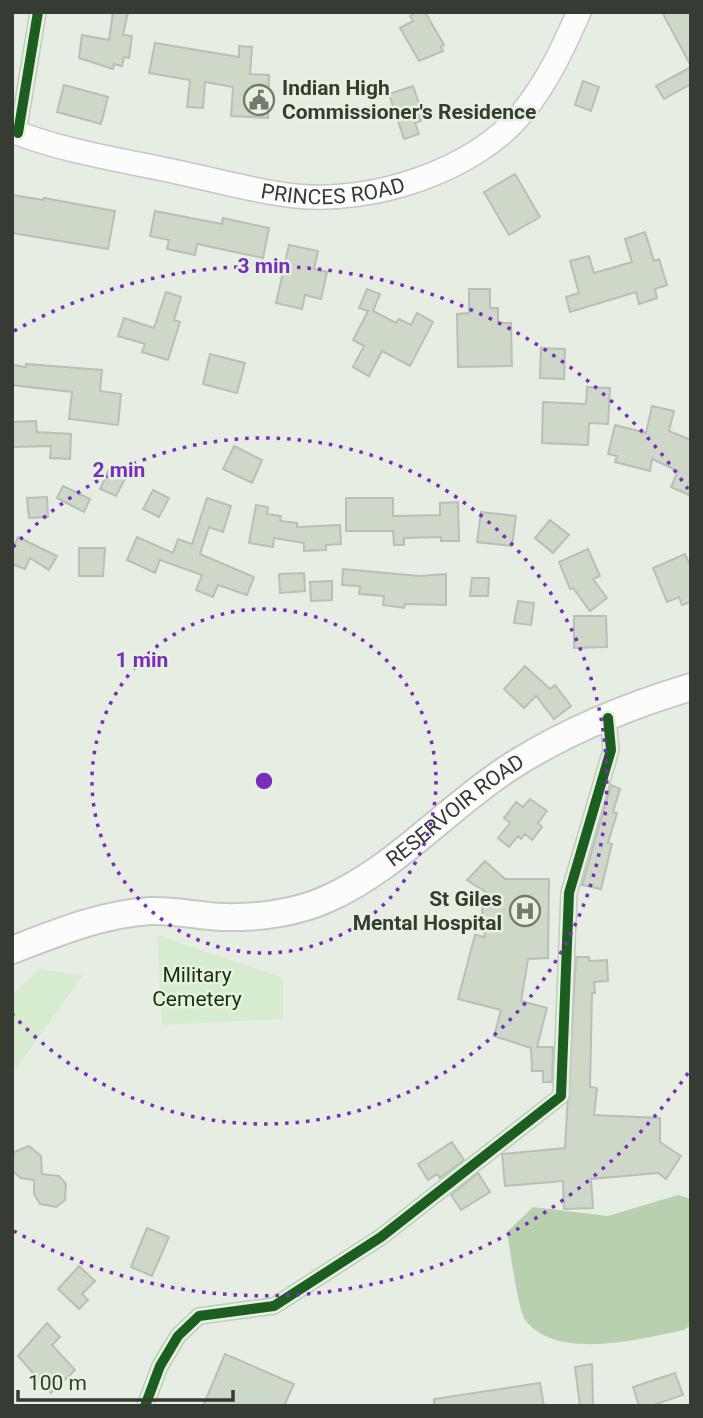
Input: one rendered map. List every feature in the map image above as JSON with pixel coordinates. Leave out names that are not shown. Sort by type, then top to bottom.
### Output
[{"type":"highway","name":"RESERVOIR ROAD","points":[[12,950],[51,934],[127,914],[150,911],[224,917],[262,915],[295,910],[327,899],[359,881],[507,769],[608,718],[691,687]]},
{"type":"main road","name":"PRINCES ROAD","points":[[15,132],[52,145],[296,196],[343,196],[393,190],[436,173],[478,150],[520,116],[548,77],[579,12]]},
{"type":"street","points":[[15,132],[38,12]]},
{"type":"street","points":[[145,1406],[160,1366],[178,1336],[198,1316],[274,1306],[381,1237],[561,1096],[569,893],[611,750],[608,718]]},
{"type":"green space","name":"Military Cemetery","points":[[157,935],[283,978],[283,1019],[162,1025]]},
{"type":"green space","points":[[40,969],[83,975],[12,1074],[12,994]]},
{"type":"green space","points":[[678,1195],[691,1199],[691,1325],[684,1330],[623,1342],[578,1344],[558,1341],[540,1333],[526,1321],[517,1293],[507,1232],[533,1207],[608,1216]]},
{"type":"building","points":[[113,12],[128,12],[123,35],[132,36],[129,58],[124,57],[122,66],[114,64],[113,69],[79,58],[82,35],[109,40]]},
{"type":"building","points":[[425,12],[444,45],[441,47],[443,51],[419,61],[400,28],[413,21],[410,16]]},
{"type":"building","points":[[662,12],[691,12],[691,66]]},
{"type":"building","points":[[155,43],[239,57],[239,46],[252,47],[250,74],[269,75],[268,118],[231,116],[233,87],[205,82],[203,108],[187,107],[190,80],[149,73]]},
{"type":"building","points":[[691,67],[691,84],[664,99],[656,86]]},
{"type":"building","points":[[583,81],[599,87],[591,111],[575,105]]},
{"type":"building","points":[[64,85],[108,97],[101,124],[57,112]]},
{"type":"building","points":[[413,86],[423,115],[419,116],[421,121],[415,123],[419,134],[404,139],[389,94]]},
{"type":"building","points":[[515,174],[540,217],[509,235],[484,192]]},
{"type":"building","points":[[12,195],[115,211],[108,249],[12,233]]},
{"type":"building","points":[[155,211],[222,224],[223,218],[269,228],[263,258],[197,244],[195,255],[167,249],[169,240],[150,236]]},
{"type":"building","points":[[645,232],[654,261],[659,259],[667,285],[655,289],[657,298],[639,304],[636,292],[570,312],[566,297],[579,293],[570,261],[589,256],[594,273],[632,262],[625,239]]},
{"type":"building","points":[[289,245],[318,251],[314,269],[327,272],[321,299],[305,295],[302,309],[276,303]]},
{"type":"building","points":[[367,289],[380,294],[373,311],[396,323],[399,319],[411,325],[417,313],[433,322],[410,366],[382,351],[369,376],[353,367],[364,346],[353,340],[368,311],[359,308]]},
{"type":"building","points":[[469,289],[490,289],[490,308],[498,308],[498,323],[511,323],[512,366],[458,367],[457,314],[469,313]]},
{"type":"building","points":[[166,292],[181,297],[174,320],[180,322],[168,360],[142,352],[145,344],[118,336],[124,318],[154,328]]},
{"type":"building","points":[[541,348],[565,349],[564,379],[540,378]]},
{"type":"building","points":[[210,354],[245,363],[237,393],[203,384]]},
{"type":"building","points":[[26,364],[102,370],[100,391],[121,394],[118,425],[69,419],[72,392],[12,385],[12,365],[26,367]]},
{"type":"building","points":[[587,387],[610,388],[608,424],[589,423],[588,445],[542,443],[543,402],[586,404]]},
{"type":"building","points":[[652,406],[674,411],[669,431],[691,440],[691,496],[671,487],[678,471],[652,459],[650,471],[615,462],[617,456],[608,454],[615,425],[646,433]]},
{"type":"building","points":[[36,421],[37,432],[71,434],[70,459],[50,458],[51,446],[12,447],[12,422]]},
{"type":"building","points":[[234,446],[262,460],[252,483],[223,469]]},
{"type":"building","points":[[110,467],[127,475],[116,496],[100,489]]},
{"type":"building","points":[[63,486],[90,499],[84,512],[57,498]]},
{"type":"building","points":[[153,490],[169,498],[159,517],[143,509]]},
{"type":"building","points":[[47,497],[48,517],[29,518],[27,498]]},
{"type":"building","points":[[207,498],[231,506],[223,532],[209,527],[200,554],[254,577],[247,595],[218,585],[213,597],[196,590],[202,575],[160,560],[155,573],[127,560],[137,537],[173,553],[178,539],[192,544]]},
{"type":"building","points":[[346,498],[393,498],[393,516],[440,515],[440,503],[458,502],[459,541],[441,541],[441,537],[404,538],[404,545],[394,545],[393,531],[346,531]]},
{"type":"building","points":[[256,505],[268,507],[267,514],[281,516],[280,521],[297,523],[297,527],[340,525],[341,544],[326,545],[326,550],[304,551],[304,543],[274,538],[273,547],[249,543]]},
{"type":"building","points":[[481,512],[516,516],[512,546],[477,542]]},
{"type":"building","points":[[550,520],[569,535],[553,553],[535,538]]},
{"type":"building","points":[[18,537],[57,556],[49,570],[30,558],[25,569],[12,564],[12,550]]},
{"type":"building","points":[[79,548],[105,548],[103,576],[79,576]]},
{"type":"building","points":[[588,549],[600,576],[593,579],[607,598],[590,611],[573,588],[570,589],[559,562]]},
{"type":"building","points":[[685,554],[691,568],[691,602],[682,605],[679,597],[667,602],[653,568]]},
{"type":"building","points":[[343,569],[419,576],[446,574],[446,605],[405,604],[404,608],[383,605],[384,596],[359,594],[360,586],[342,585]]},
{"type":"building","points":[[304,573],[305,591],[280,593],[279,574]]},
{"type":"building","points":[[472,578],[489,578],[488,596],[470,596]]},
{"type":"building","points":[[332,581],[332,600],[311,601],[310,582]]},
{"type":"building","points":[[518,601],[534,603],[531,625],[514,623]]},
{"type":"building","points":[[574,616],[606,616],[607,647],[574,648]]},
{"type":"building","points":[[525,666],[550,689],[555,685],[571,706],[554,719],[536,696],[524,708],[504,689]]},
{"type":"building","points":[[611,785],[620,789],[613,812],[617,813],[608,843],[612,844],[601,889],[582,885]]},
{"type":"building","points":[[530,799],[547,811],[538,823],[542,827],[532,840],[525,834],[521,839],[518,836],[509,847],[498,838],[510,823],[504,818],[516,802],[523,807]]},
{"type":"building","points":[[485,861],[505,879],[549,879],[548,958],[528,959],[521,1001],[547,1008],[537,1047],[553,1047],[552,1082],[543,1082],[543,1071],[532,1071],[531,1048],[494,1036],[501,1010],[458,999],[475,935],[485,937],[482,909],[490,895],[467,880]]},
{"type":"building","points":[[576,957],[589,957],[589,961],[607,960],[608,981],[594,982],[595,993],[592,993],[590,1087],[597,1088],[594,1115],[660,1118],[660,1142],[681,1156],[666,1179],[658,1173],[591,1179],[593,1208],[564,1209],[563,1181],[505,1186],[502,1154],[565,1148]]},
{"type":"building","points":[[452,1142],[464,1160],[440,1178],[437,1174],[428,1180],[418,1164]]},
{"type":"building","points":[[29,1146],[41,1156],[42,1174],[59,1176],[66,1184],[65,1200],[56,1207],[40,1204],[34,1194],[34,1180],[21,1178],[12,1171],[14,1152]]},
{"type":"building","points":[[478,1173],[490,1192],[461,1210],[451,1195]]},
{"type":"building","points":[[147,1228],[169,1237],[152,1276],[131,1267]]},
{"type":"building","points":[[79,1266],[95,1281],[82,1294],[88,1300],[79,1309],[58,1289]]},
{"type":"building","points":[[47,1323],[60,1337],[52,1345],[75,1370],[51,1393],[18,1356]]},
{"type":"building","points":[[225,1354],[294,1384],[284,1406],[203,1406]]},
{"type":"building","points":[[592,1364],[593,1406],[580,1406],[575,1367]]},
{"type":"building","points":[[675,1373],[683,1395],[651,1406],[639,1406],[633,1387]]},
{"type":"building","points":[[540,1383],[544,1406],[434,1406],[434,1399]]},
{"type":"cycle path","points":[[18,133],[38,12]]},
{"type":"cycle path","points":[[145,1406],[160,1366],[178,1336],[199,1316],[274,1306],[381,1237],[561,1096],[569,893],[611,750],[608,718]]},
{"type":"place","name":"Indian High Commissioner's Residence","points":[[259,100]]},
{"type":"place","name":"St Giles Mental Hospital","points":[[525,911]]}]
